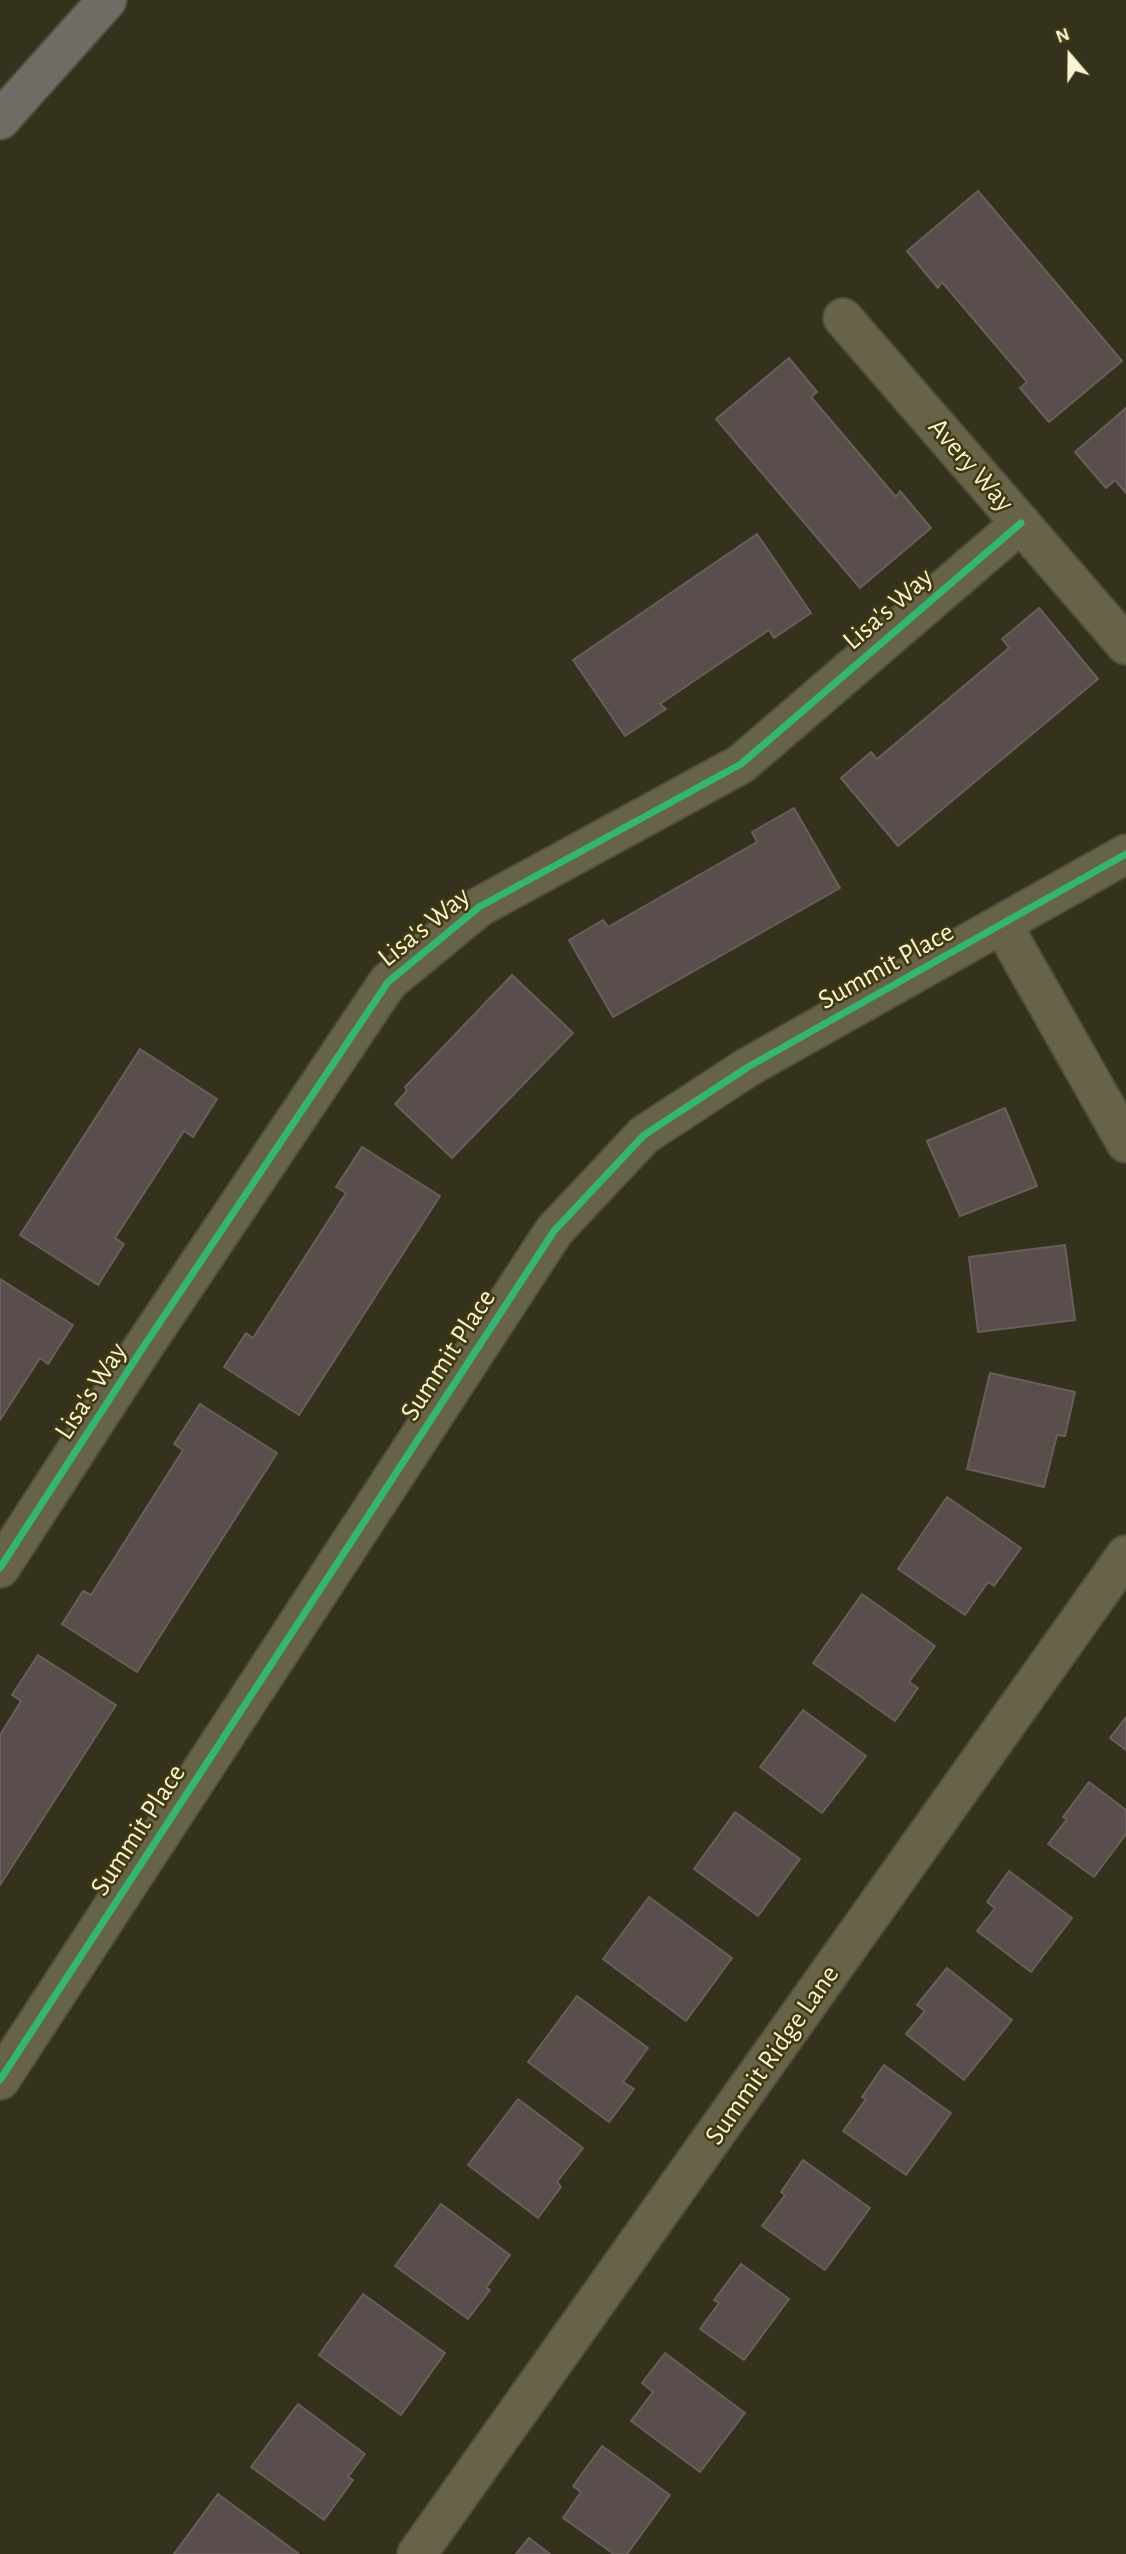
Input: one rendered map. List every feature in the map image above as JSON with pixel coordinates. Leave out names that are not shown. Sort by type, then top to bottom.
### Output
[{"type":"highway","points":[[0,120],[107,0]]},
{"type":"street","name":"Avery Way","points":[[843,318],[1126,645]]},
{"type":"street","name":"Lisa's Way","points":[[0,1568],[142,1349],[388,982],[479,907],[741,764],[1021,523]]},
{"type":"street","name":"Summit Place","points":[[0,2080],[554,1231],[644,1135],[748,1067],[1126,854]]},
{"type":"street","points":[[1002,924],[1126,1143]]},
{"type":"street","name":"Summit Ridge Lane","points":[[417,2554],[1126,1555]]},
{"type":"building","points":[[978,191],[1122,361],[1049,422],[1020,388],[1027,382],[942,282],[938,288],[907,251]]},
{"type":"building","points":[[789,358],[817,392],[811,397],[896,497],[900,491],[931,528],[860,588],[716,419]]},
{"type":"building","points":[[1126,408],[1126,493],[1115,480],[1106,488],[1075,452]]},
{"type":"building","points":[[757,534],[811,613],[774,638],[769,630],[660,704],[666,709],[625,736],[573,660]]},
{"type":"building","points":[[1039,608],[1098,679],[898,846],[841,778],[871,752],[877,759],[1009,648],[1002,639]]},
{"type":"building","points":[[794,808],[840,888],[613,1017],[569,940],[603,920],[608,927],[757,842],[752,832]]},
{"type":"building","points":[[512,975],[573,1033],[452,1158],[395,1104],[407,1091],[405,1087]]},
{"type":"building","points":[[140,1049],[217,1099],[193,1137],[184,1131],[115,1238],[124,1244],[98,1285],[20,1235]]},
{"type":"building","points":[[1005,1108],[1037,1186],[960,1216],[927,1141]]},
{"type":"building","points":[[362,1147],[440,1196],[299,1415],[224,1367],[246,1333],[253,1338],[346,1193],[336,1187]]},
{"type":"building","points":[[1065,1245],[1075,1320],[978,1332],[969,1257]]},
{"type":"building","points":[[0,1279],[73,1325],[48,1364],[40,1358],[0,1420]]},
{"type":"building","points":[[990,1373],[1075,1392],[1065,1436],[1057,1435],[1044,1487],[967,1469]]},
{"type":"building","points":[[200,1404],[277,1453],[137,1672],[62,1624],[83,1591],[91,1595],[183,1450],[174,1444]]},
{"type":"building","points":[[947,1497],[1021,1548],[994,1586],[988,1582],[965,1615],[898,1569]]},
{"type":"building","points":[[862,1594],[935,1646],[909,1682],[918,1688],[895,1721],[813,1663]]},
{"type":"building","points":[[38,1655],[116,1705],[0,1885],[0,1735],[21,1701],[12,1695]]},
{"type":"building","points":[[803,1710],[866,1756],[822,1813],[760,1767]]},
{"type":"building","points":[[1126,1717],[1126,1750],[1110,1738]]},
{"type":"building","points":[[1089,1782],[1126,1810],[1126,1834],[1094,1877],[1048,1844],[1067,1819],[1063,1817]]},
{"type":"building","points":[[735,1812],[800,1859],[758,1916],[694,1869]]},
{"type":"building","points":[[1009,1871],[1072,1918],[1031,1972],[977,1931],[995,1908],[987,1902]]},
{"type":"building","points":[[649,1897],[732,1958],[686,2021],[603,1959]]},
{"type":"building","points":[[947,1968],[1012,2020],[964,2080],[906,2034],[925,2011],[917,2005]]},
{"type":"building","points":[[577,1996],[648,2048],[623,2082],[634,2089],[609,2122],[528,2062]]},
{"type":"building","points":[[884,2065],[951,2113],[906,2175],[843,2131],[866,2099],[862,2097]]},
{"type":"building","points":[[518,2099],[583,2148],[557,2182],[561,2187],[538,2218],[468,2165]]},
{"type":"building","points":[[803,2160],[870,2208],[825,2270],[762,2226],[785,2195],[781,2192]]},
{"type":"building","points":[[441,2204],[510,2255],[486,2288],[490,2290],[468,2319],[395,2266]]},
{"type":"building","points":[[741,2264],[789,2299],[744,2360],[700,2329],[719,2303],[714,2300]]},
{"type":"building","points":[[363,2294],[445,2353],[401,2415],[319,2355]]},
{"type":"building","points":[[665,2353],[745,2413],[700,2472],[631,2421],[653,2392],[642,2383]]},
{"type":"building","points":[[298,2404],[365,2454],[348,2477],[353,2480],[324,2520],[251,2467]]},
{"type":"building","points":[[602,2446],[670,2495],[627,2554],[614,2554],[563,2518],[581,2492],[573,2486]]},
{"type":"building","points":[[218,2494],[299,2554],[174,2554]]},
{"type":"building","points":[[529,2538],[550,2554],[516,2554]]},
{"type":"cycle path","points":[[0,1568],[142,1349],[388,982],[479,907],[741,764],[1021,523]]},
{"type":"cycle path","points":[[0,2080],[554,1231],[644,1135],[748,1067],[1126,854]]}]
